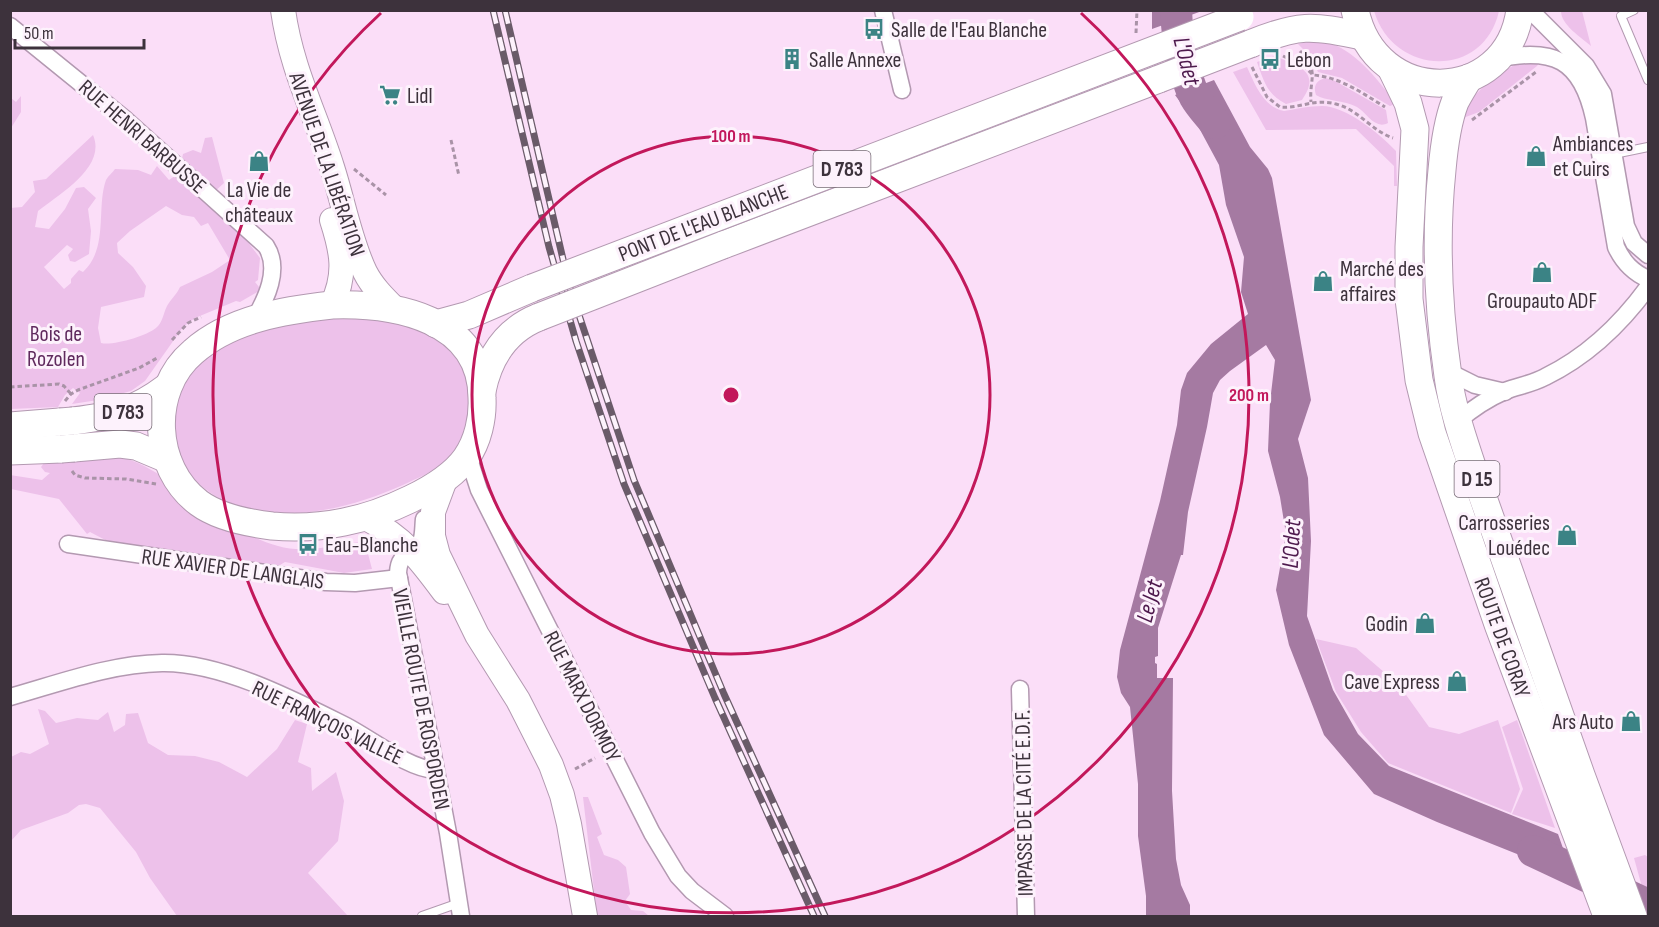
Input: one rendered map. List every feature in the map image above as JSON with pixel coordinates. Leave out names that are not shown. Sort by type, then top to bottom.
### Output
[{"type":"main road","name":"AVENUE DE LA LIBÉRATION","points":[[273,10],[278,54],[284,79],[321,158],[365,271],[370,281],[394,308]]},
{"type":"main road","name":"AVENUE DE LA LIBÉRATION","points":[[284,10],[288,41],[321,158],[341,254],[340,287],[332,305]]},
{"type":"main road","points":[[1355,10],[1362,36],[1370,49],[1392,70],[1414,80],[1433,84],[1456,83],[1469,78],[1497,59],[1514,34],[1520,10]]},
{"type":"main road","name":"PONT DE L'EAU BLANCHE","points":[[436,324],[469,315],[532,288],[1249,14]]},
{"type":"main road","name":"D 783","points":[[1250,55],[1298,28],[1322,28],[1362,36]]},
{"type":"main road","name":"PONT DE L'EAU BLANCHE","points":[[482,391],[489,364],[502,342],[513,332],[539,317],[1250,55]]},
{"type":"main road","name":"ROUTE DE CORAY","points":[[1392,70],[1408,103],[1415,129],[1409,247],[1409,299],[1416,363],[1432,433],[1465,533],[1605,912]]},
{"type":"main road","name":"ROUTE DE CORAY","points":[[1469,78],[1455,102],[1445,145],[1440,192],[1439,284],[1447,370],[1458,421],[1488,512],[1633,916]]},
{"type":"main road","points":[[332,305],[374,305],[394,308],[451,332],[470,353],[476,365],[482,391],[481,421],[468,456],[452,473],[423,491],[364,517],[343,522],[297,526],[269,525],[234,518],[197,502],[178,482],[167,459],[161,428],[167,387],[181,364],[192,352],[220,334],[254,320],[296,309],[332,305]]},
{"type":"main road","name":"D 783","points":[[10,426],[108,417],[151,399],[167,387]]},
{"type":"main road","name":"D 783","points":[[10,452],[69,456],[128,445],[167,459]]},
{"type":"main road","points":[[446,477],[433,512],[433,536],[438,555],[477,635],[545,750],[569,824],[585,916]]},
{"type":"main road","points":[[364,517],[395,535],[413,552],[477,635]]},
{"type":"street","points":[[883,10],[902,90]]},
{"type":"street","points":[[1530,10],[1579,59],[1598,83],[1606,105],[1607,154],[1616,247],[1620,256],[1633,271],[1648,279]]},
{"type":"street","name":"RUE HENRI BARBUSSE","points":[[10,26],[126,120],[266,246],[270,252],[271,281],[264,302],[254,320]]},
{"type":"street","points":[[1497,59],[1524,54],[1542,54],[1556,59],[1569,68],[1582,82],[1607,154],[1626,226],[1634,243],[1648,255]]},
{"type":"street","points":[[1458,421],[1476,407],[1505,392],[1544,378],[1563,367],[1603,338],[1625,316],[1648,287]]},
{"type":"street","points":[[1625,316],[1648,305]]},
{"type":"street","points":[[1447,370],[1476,385],[1505,392]]},
{"type":"street","name":"RUE MARX DORMOY","points":[[468,456],[478,490],[652,833],[678,876],[692,891],[725,916]]},
{"type":"street","name":"VIEILLE ROUTE DE ROSPORDEN","points":[[423,491],[422,538],[413,552],[399,562],[399,578],[460,910]]},
{"type":"street","name":"RUE XAVIER DE LANGLAIS","points":[[68,544],[326,582],[355,583],[399,578]]},
{"type":"street","name":"RUE FRANÇOIS VALLÉE","points":[[10,697],[120,668],[164,663],[181,665],[237,677],[300,703],[419,767],[435,770]]},
{"type":"street","name":"IMPASSE DE LA CITÉ E.D.F.","points":[[1020,689],[1026,916]]},
{"type":"lane","points":[[1634,10],[1621,16],[1648,80]]},
{"type":"lane","points":[[1607,154],[1648,147]]},
{"type":"lane","points":[[422,916],[460,910]]},
{"type":"path","points":[[1136,34],[1137,10]]},
{"type":"path","points":[[1276,53],[1304,66],[1313,75],[1337,79],[1388,109]]},
{"type":"path","points":[[1250,55],[1267,98],[1274,103],[1284,107],[1311,102],[1341,105],[1390,138],[1415,142]]},
{"type":"path","points":[[1465,124],[1478,117],[1538,71]]},
{"type":"path","points":[[1311,102],[1313,75]]},
{"type":"path","points":[[451,140],[459,176]]},
{"type":"path","points":[[352,166],[386,195]]},
{"type":"path","points":[[10,387],[59,384],[71,394],[125,373]]},
{"type":"path","points":[[69,456],[75,475],[85,478],[126,479],[158,485]]},
{"type":"path","points":[[556,779],[610,750]]},
{"type":"green space","points":[[1374,10],[1499,11],[1490,33],[1476,49],[1458,58],[1438,61],[1418,58],[1400,48],[1384,33]]},
{"type":"green space","points":[[1561,11],[1582,11],[1591,46],[1568,26]]},
{"type":"green space","points":[[1313,41],[1332,44],[1350,54],[1376,78],[1395,104],[1390,106],[1342,78],[1318,72],[1311,57],[1298,44]]},
{"type":"green space","points":[[1275,56],[1305,71],[1309,82],[1308,90],[1302,100],[1286,104],[1274,96],[1267,87],[1257,62]]},
{"type":"green space","points":[[1526,59],[1541,60],[1537,66],[1479,112],[1463,118],[1470,102],[1482,88],[1504,71]]},
{"type":"green space","points":[[1247,67],[1265,100],[1277,109],[1284,111],[1312,106],[1331,107],[1352,116],[1372,129],[1396,151],[1397,186],[1394,186],[1394,166],[1356,129],[1266,130],[1233,72]]},
{"type":"green space","points":[[1326,78],[1386,110],[1388,123],[1383,125],[1375,123],[1357,107],[1316,95],[1316,84]]},
{"type":"green space","points":[[21,96],[21,112],[11,128],[11,98],[16,102]]},
{"type":"green space","name":"Bois de Rozolen","points":[[93,135],[96,147],[87,169],[79,179],[38,211],[35,227],[49,229],[65,209],[76,188],[84,187],[96,198],[88,209],[91,231],[89,254],[75,262],[70,261],[68,255],[73,249],[67,245],[44,267],[64,289],[79,270],[83,272],[96,251],[103,191],[106,180],[115,169],[138,170],[151,175],[157,166],[169,180],[179,173],[183,154],[193,150],[201,153],[205,138],[212,137],[224,183],[212,194],[224,220],[245,238],[260,258],[258,280],[255,282],[259,291],[240,302],[236,301],[195,318],[183,327],[145,381],[131,391],[72,404],[80,393],[73,388],[65,395],[58,407],[11,409],[10,208],[22,207],[35,192],[33,181],[46,179]],"holes":[[[166,206],[182,215],[194,217],[201,226],[208,223],[230,260],[212,272],[180,287],[156,328],[121,342],[101,343],[98,328],[101,307],[144,297],[146,286],[133,267],[118,253],[117,243]]]},
{"type":"green space","points":[[343,318],[384,320],[416,329],[432,337],[457,359],[465,373],[469,389],[469,407],[462,435],[451,454],[431,471],[403,485],[355,503],[303,513],[251,510],[226,502],[199,484],[181,459],[173,423],[173,416],[184,384],[194,369],[224,345],[261,329],[298,320]]},
{"type":"green space","points":[[118,457],[147,467],[223,520],[246,533],[278,546],[298,549],[319,548],[360,542],[367,550],[372,569],[344,573],[285,562],[275,568],[152,548],[127,548],[113,544],[90,532],[87,534],[59,499],[11,489],[10,475],[42,480],[50,473],[45,472],[41,467],[44,463]]},
{"type":"green space","points":[[1316,639],[1356,648],[1399,685],[1429,727],[1459,734],[1498,720],[1520,789],[1511,813],[1388,763],[1361,732],[1336,692]]},
{"type":"green space","points":[[38,709],[45,711],[56,723],[77,718],[98,720],[108,712],[114,732],[125,725],[126,714],[138,713],[148,743],[168,755],[195,756],[219,762],[247,777],[277,749],[295,720],[307,724],[298,762],[311,768],[312,791],[336,772],[344,801],[338,841],[308,873],[348,916],[177,916],[150,878],[136,852],[100,808],[86,804],[21,830],[11,841],[11,757],[21,752],[30,754],[49,744]]},
{"type":"green space","points":[[1517,720],[1555,828],[1512,814],[1523,789],[1502,727]]},
{"type":"green space","points":[[583,797],[588,797],[602,834],[597,837],[604,855],[618,860],[626,867],[630,894],[625,901],[631,910],[643,911],[649,916],[597,916]]},
{"type":"green space","points":[[1645,855],[1648,857],[1648,909],[1634,858]]},
{"type":"water","points":[[1202,10],[1152,29],[1152,11]]},
{"type":"water","name":"Le Jet","points":[[1214,80],[1250,147],[1268,169],[1272,178],[1311,400],[1298,439],[1308,478],[1311,541],[1307,616],[1333,690],[1358,734],[1389,766],[1558,834],[1577,888],[1522,856],[1374,794],[1324,735],[1289,645],[1276,590],[1286,534],[1280,497],[1268,451],[1275,360],[1266,345],[1220,380],[1213,393],[1188,512],[1183,555],[1181,555],[1158,628],[1158,656],[1155,657],[1157,678],[1173,678],[1172,791],[1176,859],[1181,885],[1190,905],[1190,916],[1146,916],[1146,896],[1138,836],[1138,784],[1130,707],[1121,693],[1117,677],[1120,650],[1160,501],[1177,425],[1181,390],[1187,373],[1211,344],[1248,314],[1241,292],[1244,257],[1226,205],[1219,165],[1198,126],[1175,95]]},
{"type":"waterway","name":"L'Odet","points":[[1176,10],[1179,43],[1187,77],[1197,100],[1215,123]]},
{"type":"waterway","name":"L'Odet","points":[[1533,851],[1648,905]]},
{"type":"railway","points":[[493,10],[549,247],[576,341],[624,484],[715,698],[814,916]]},
{"type":"railway","points":[[505,10],[569,285],[634,480],[724,694],[825,916]]},
{"type":"place","name":"Salle de l'Eau Blanche","points":[[874,29]]},
{"type":"place","name":"Salle Annexe","points":[[792,59]]},
{"type":"place","name":"Lebon","points":[[1270,59]]},
{"type":"place","name":"Lidl","points":[[390,95]]},
{"type":"place","name":"Ambiances et Cuirs","points":[[1536,156]]},
{"type":"place","name":"La Vie de châteaux","points":[[259,161]]},
{"type":"place","name":"Groupauto ADF","points":[[1542,272]]},
{"type":"place","name":"Marché des affaires","points":[[1323,281]]},
{"type":"place","name":"Carrosseries Louédec","points":[[1567,535]]},
{"type":"place","name":"Eau-Blanche","points":[[308,544]]},
{"type":"place","name":"Godin","points":[[1425,623]]},
{"type":"place","name":"Cave Express","points":[[1457,681]]},
{"type":"place","name":"Ars Auto","points":[[1631,721]]}]
